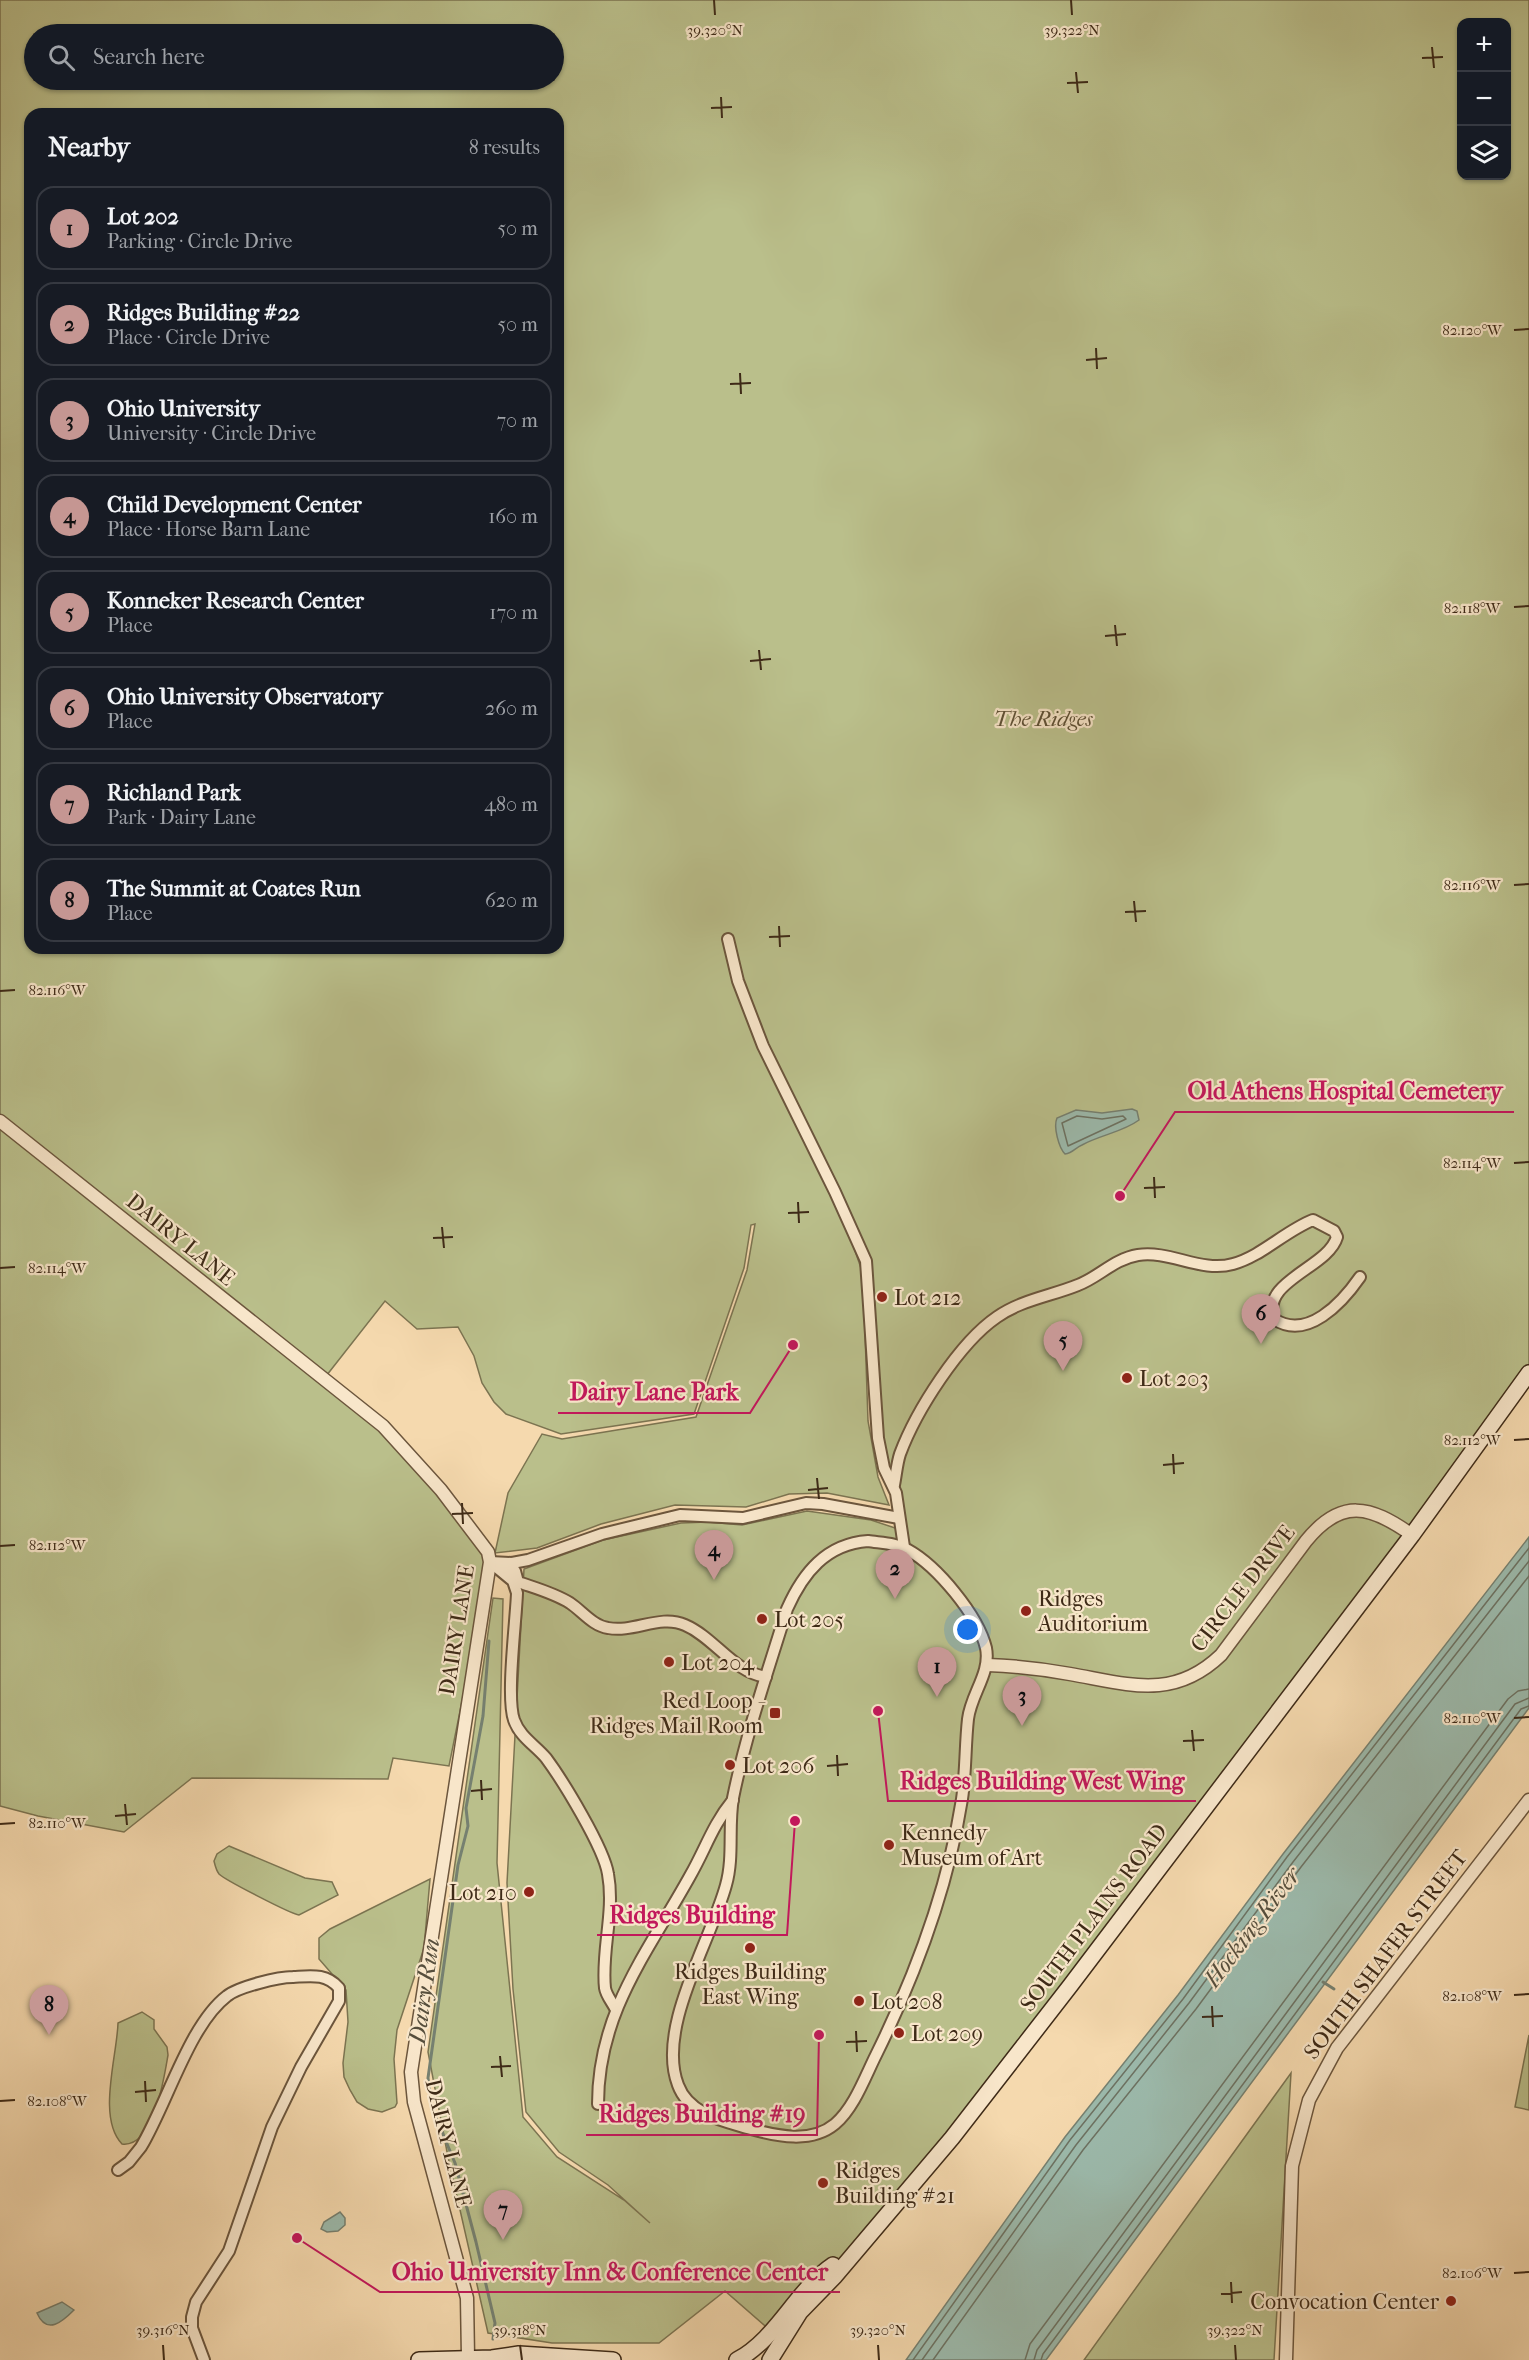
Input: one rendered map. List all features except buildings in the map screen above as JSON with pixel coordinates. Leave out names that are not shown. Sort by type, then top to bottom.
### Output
[{"type":"main road","name":"SOUTH PLAINS ROAD","points":[[770,2360],[800,2312],[952,2138],[1071,1986],[1412,1535],[1529,1373]]},
{"type":"main road","name":"SOUTH PLAINS ROAD","points":[[737,2360],[758,2346],[798,2299],[829,2268],[856,2250]]},
{"type":"main road","points":[[419,2360],[494,2359],[519,2354],[613,2360]]},
{"type":"street","points":[[728,939],[738,981],[763,1046],[864,1253],[869,1280],[878,1438],[885,1468],[894,1485],[904,1547]]},
{"type":"street","name":"DAIRY LANE","points":[[0,1121],[383,1426],[410,1453],[460,1512],[486,1548],[490,1562],[411,2072],[414,2102],[467,2298],[468,2358]]},
{"type":"street","points":[[894,1485],[900,1455],[914,1425],[968,1341],[997,1317],[1023,1303],[1077,1286],[1116,1262],[1138,1255],[1152,1255],[1213,1266],[1237,1263],[1286,1233],[1313,1220],[1334,1231],[1337,1237],[1328,1252],[1279,1292],[1272,1302],[1271,1311],[1274,1319],[1291,1327],[1313,1321],[1335,1305],[1360,1277]]},
{"type":"street","points":[[490,1562],[512,1563],[528,1560],[602,1534],[680,1515],[743,1518],[806,1503],[899,1518]]},
{"type":"street","name":"CIRCLE DRIVE","points":[[988,1665],[1025,1666],[1134,1686],[1165,1686],[1188,1679],[1210,1666],[1221,1655],[1306,1541],[1334,1514],[1352,1510],[1367,1512],[1389,1520],[1412,1535]]},
{"type":"street","points":[[857,1542],[904,1547],[927,1563],[969,1613],[982,1636],[988,1665],[972,1698],[961,1804],[918,1960],[860,2088],[836,2124],[813,2134],[780,2136],[717,2119],[690,2103],[681,2092],[675,2075],[673,2054],[680,2017],[729,1871],[733,1800],[766,1677],[794,1595],[820,1559],[844,1545],[857,1542]]},
{"type":"street","points":[[490,1562],[515,1571],[518,1582],[569,1602],[605,1628],[666,1621],[688,1626],[746,1671],[766,1677]]},
{"type":"street","points":[[490,1562],[513,1581],[517,1593],[513,1718],[524,1736],[544,1756],[564,1784],[604,1859],[608,1874],[610,1913],[605,1990],[615,2008]]},
{"type":"street","points":[[598,2104],[601,2062],[615,2008],[691,1875],[715,1823],[733,1800]]},
{"type":"street","name":"SOUTH SHAFER STREET","points":[[1286,2360],[1292,2166],[1309,2100],[1337,2048],[1529,1800]]},
{"type":"street","points":[[117,2170],[129,2162],[141,2147],[195,2037],[214,2008],[229,1994],[288,1977],[325,1977],[339,1988],[339,2001],[301,2067],[272,2127],[229,2251],[196,2301],[192,2328],[204,2360]]},
{"type":"green space","name":"The Ridges","points":[[0,0],[1529,0],[1529,1373],[885,2218],[771,2331],[725,2291],[659,2343],[552,2343],[488,2333],[448,2157],[428,2052],[493,1598],[503,1599],[497,1863],[523,2117],[557,2157],[624,2200],[650,2223],[608,2185],[559,2152],[526,2112],[513,1989],[507,1883],[524,1569],[603,1540],[681,1523],[708,1522],[742,1525],[807,1511],[871,1520],[895,1528],[898,1501],[884,1468],[869,1280],[851,1239],[863,1274],[868,1421],[878,1477],[889,1505],[827,1493],[789,1494],[746,1507],[675,1505],[601,1524],[537,1548],[495,1553],[508,1493],[542,1434],[562,1439],[696,1417],[747,1270],[755,1224],[751,1225],[744,1268],[694,1414],[561,1434],[506,1414],[494,1402],[482,1383],[474,1356],[458,1327],[417,1329],[385,1301],[323,1380],[405,1448],[490,1562],[449,1766],[393,1758],[388,1779],[192,1778],[124,1832],[38,1816],[0,1806]]},
{"type":"green space","points":[[229,1846],[305,1878],[332,1882],[338,1895],[299,1915],[284,1909],[219,1874],[214,1861],[217,1854]]},
{"type":"green space","points":[[430,1879],[424,1948],[397,2030],[394,2059],[397,2103],[395,2107],[382,2112],[368,2109],[357,2102],[344,2077],[343,2063],[348,2022],[346,1990],[319,1959],[319,1938],[330,1929]]},
{"type":"green space","points":[[142,2012],[154,2020],[154,2029],[167,2047],[168,2055],[156,2110],[150,2124],[133,2142],[122,2144],[115,2133],[109,2103],[118,2023]]},
{"type":"green space","points":[[1529,2035],[1529,2110],[1515,2107]]},
{"type":"green space","points":[[1291,2073],[1274,2360],[1084,2360]]},
{"type":"water","points":[[1132,1109],[1137,1111],[1139,1120],[1133,1124],[1080,1146],[1070,1153],[1065,1154],[1063,1151],[1056,1132],[1057,1118],[1076,1110],[1102,1113]]},
{"type":"water","name":"Hocking River","points":[[1529,1537],[1529,1708],[1046,2360],[906,2360],[1065,2137],[1178,1995],[1283,1854]]},
{"type":"water","points":[[340,2212],[345,2218],[345,2225],[338,2231],[327,2232],[321,2229],[324,2222]]},
{"type":"water","points":[[62,2302],[74,2310],[60,2322],[45,2324],[37,2313]]},
{"type":"waterway","name":"Dairy Run","points":[[489,1641],[483,1716],[466,1808],[468,1826],[458,1865],[428,2078],[432,2108],[455,2163],[476,2242],[495,2323],[493,2339]]},
{"type":"waterway","points":[[1323,1982],[1334,1989]]},
{"type":"place","name":"Old Athens Hospital Cemetery","points":[[1120,1196]]},
{"type":"place","name":"Lot 212","points":[[882,1297]]},
{"type":"place","name":"Ohio University Observatory","points":[[1261,1344]]},
{"type":"place","name":"Dairy Lane Park","points":[[793,1345]]},
{"type":"place","name":"Konneker Research Center","points":[[1063,1371]]},
{"type":"place","name":"Lot 203","points":[[1127,1378]]},
{"type":"place","name":"Child Development Center","points":[[714,1580]]},
{"type":"place","name":"Ridges Building #22","points":[[895,1599]]},
{"type":"place","name":"Ridges Auditorium","points":[[1026,1611]]},
{"type":"place","name":"Lot 205","points":[[762,1619]]},
{"type":"place","name":"Lot 204","points":[[669,1662]]},
{"type":"place","name":"Lot 202","points":[[937,1697]]},
{"type":"place","name":"Ridges Building West Wing","points":[[878,1711]]},
{"type":"place","name":"Red Loop - Ridges Mail Room","points":[[775,1713]]},
{"type":"place","name":"Ohio University","points":[[1022,1726]]},
{"type":"place","name":"Lot 206","points":[[730,1765]]},
{"type":"place","name":"Ridges Building","points":[[795,1821]]},
{"type":"place","name":"Kennedy Museum of Art","points":[[889,1845]]},
{"type":"place","name":"Lot 210","points":[[529,1892]]},
{"type":"place","name":"Ridges Building East Wing","points":[[750,1948]]},
{"type":"place","name":"Lot 208","points":[[859,2001]]},
{"type":"place","name":"Lot 209","points":[[899,2033]]},
{"type":"place","name":"The Summit at Coates Run","points":[[49,2035]]},
{"type":"place","name":"Ridges Building #19","points":[[819,2035]]},
{"type":"place","name":"Ridges Building #21","points":[[823,2183]]},
{"type":"place","name":"Ohio University Inn & Conference Center","points":[[297,2238]]},
{"type":"place","name":"Richland Park","points":[[503,2240]]},
{"type":"place","name":"Convocation Center","points":[[1451,2301]]}]
